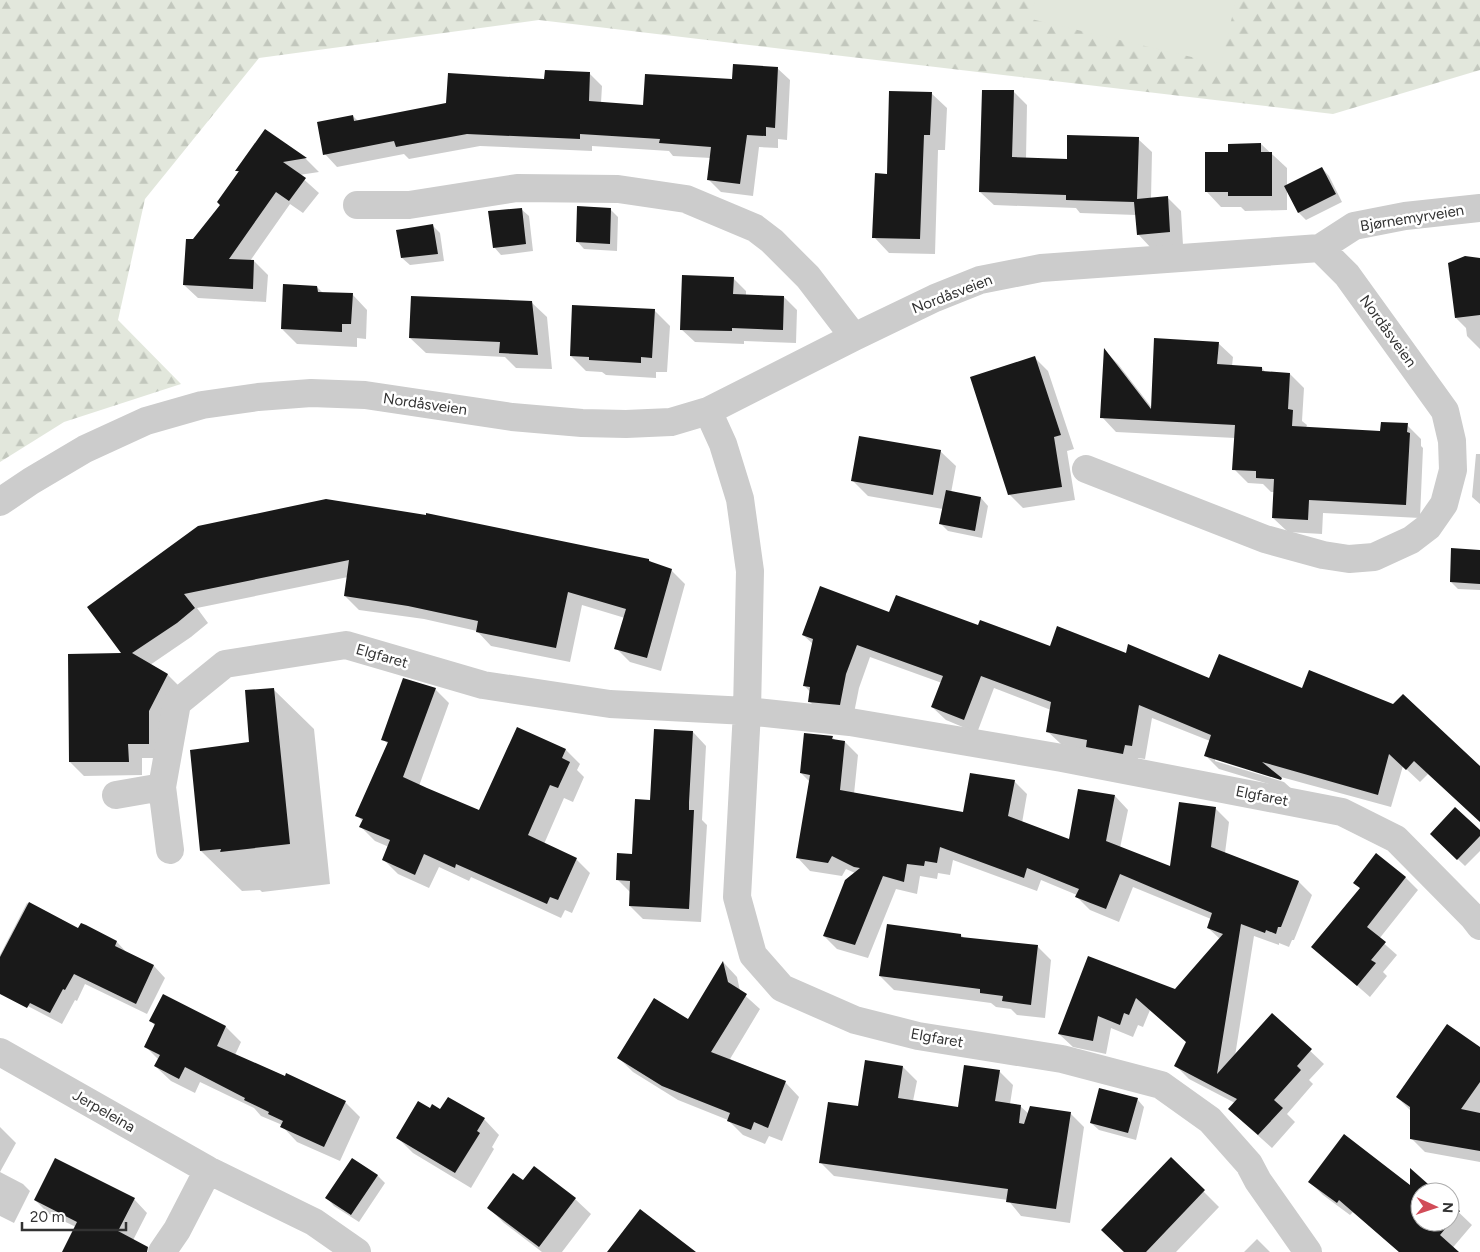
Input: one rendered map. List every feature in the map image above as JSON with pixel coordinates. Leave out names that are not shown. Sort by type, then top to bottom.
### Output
[{"type":"street","points":[[357,205],[409,205],[516,188],[618,189],[686,199],[756,228],[772,241],[808,278],[854,337]]},
{"type":"street","name":"Bjørnemyrveien","points":[[1320,248],[1354,226],[1405,216],[1480,208]]},
{"type":"street","name":"Nordåsveien","points":[[0,502],[31,481],[86,450],[146,421],[202,404],[311,393],[365,395],[512,417],[582,423],[671,422],[708,411],[854,337],[935,298],[980,280],[1041,268],[1320,248],[1347,274],[1445,410],[1452,441],[1453,470],[1444,504],[1428,527],[1411,540],[1374,557],[1348,559],[1265,539],[1086,469]]},
{"type":"street","name":"Elgfaret","points":[[708,411],[723,444],[740,499],[750,571],[747,711],[737,897],[753,955],[782,988],[855,1020],[918,1036],[1062,1059],[1162,1085],[1210,1120],[1249,1164],[1258,1181],[1308,1252]]},
{"type":"street","name":"Elgfaret","points":[[170,850],[162,787],[177,703],[225,664],[346,645],[483,685],[610,704],[747,711],[850,722],[1062,758],[1342,812],[1396,839],[1477,922]]},
{"type":"street","points":[[116,795],[162,787]]},
{"type":"street","name":"Jerpeleina","points":[[0,1052],[208,1170],[314,1222],[357,1252]]},
{"type":"street","points":[[162,1252],[177,1230],[208,1170]]},
{"type":"green space","points":[[0,0],[1480,0],[1480,70],[1333,114],[539,20],[259,58],[145,199],[118,320],[181,384],[64,422],[0,462]]},
{"type":"green space","points":[[1035,0],[1236,0],[1221,64],[1031,19]]},
{"type":"building","points":[[733,64],[778,67],[775,128],[766,127],[766,136],[747,135],[740,184],[707,180],[711,147],[659,143],[660,139],[580,134],[580,139],[467,134],[396,147],[394,141],[323,155],[317,122],[353,115],[354,121],[446,103],[448,73],[544,79],[545,70],[590,72],[589,101],[643,105],[645,74],[732,79]]},
{"type":"building","points":[[982,90],[1014,90],[1012,157],[1067,159],[1067,135],[1139,137],[1137,199],[1168,196],[1170,232],[1137,235],[1134,202],[1066,200],[1066,195],[979,192]]},
{"type":"building","points":[[889,91],[932,92],[930,135],[924,135],[920,239],[872,238],[875,173],[887,174]]},
{"type":"building","points":[[265,129],[307,158],[283,162],[306,178],[289,201],[276,192],[229,259],[254,260],[253,289],[183,285],[186,239],[193,239],[220,205],[217,202],[239,171],[235,171]]},
{"type":"building","points":[[1261,143],[1261,152],[1272,152],[1272,196],[1228,196],[1228,192],[1205,192],[1205,152],[1228,152],[1228,144]]},
{"type":"building","points":[[1322,167],[1336,194],[1298,213],[1284,186]]},
{"type":"building","points":[[577,206],[611,208],[610,244],[576,242]]},
{"type":"building","points":[[522,208],[526,244],[493,248],[488,211]]},
{"type":"building","points":[[433,224],[438,254],[401,258],[396,230]]},
{"type":"building","points":[[1465,256],[1480,258],[1480,315],[1455,318],[1448,263]]},
{"type":"building","points":[[682,275],[734,277],[733,294],[784,296],[783,330],[732,328],[732,331],[680,330]]},
{"type":"building","points":[[283,284],[317,286],[318,292],[353,293],[351,324],[342,324],[342,332],[281,329]]},
{"type":"building","points":[[411,296],[532,301],[538,355],[499,353],[500,342],[409,338]]},
{"type":"building","points":[[572,305],[655,309],[652,358],[641,357],[641,363],[589,360],[589,357],[570,356]]},
{"type":"building","points":[[1154,338],[1219,342],[1217,364],[1262,367],[1262,371],[1290,373],[1288,409],[1293,410],[1292,426],[1380,431],[1381,422],[1408,423],[1407,432],[1410,433],[1406,505],[1309,500],[1308,520],[1272,518],[1274,479],[1256,478],[1256,471],[1232,470],[1235,425],[1100,418],[1104,348],[1151,409]]},
{"type":"building","points":[[1035,356],[1061,435],[1054,437],[1062,487],[1008,495],[970,377]]},
{"type":"building","points":[[859,436],[941,450],[933,495],[851,481]]},
{"type":"building","points":[[946,490],[981,497],[975,531],[939,524]]},
{"type":"building","points":[[326,499],[426,515],[426,513],[649,559],[649,561],[672,569],[647,658],[614,649],[626,609],[568,592],[556,648],[476,632],[478,621],[408,606],[344,596],[349,560],[184,594],[195,608],[177,623],[132,653],[168,674],[149,711],[149,744],[128,744],[129,762],[69,762],[68,654],[121,653],[87,607],[198,526]]},
{"type":"building","points":[[1451,548],[1480,550],[1480,584],[1450,582]]},
{"type":"building","points":[[820,586],[889,612],[896,595],[978,625],[980,620],[1050,646],[1057,626],[1126,653],[1128,644],[1209,678],[1219,654],[1302,688],[1309,670],[1393,704],[1403,694],[1480,766],[1480,822],[1414,761],[1406,770],[1389,754],[1378,795],[1262,762],[1282,778],[1281,780],[1204,756],[1211,735],[1139,705],[1132,746],[1125,745],[1123,754],[1086,747],[1087,740],[1046,732],[1051,702],[981,676],[964,720],[931,707],[943,676],[857,645],[846,674],[840,705],[808,702],[810,687],[803,686],[813,639],[802,635]]},
{"type":"building","points":[[403,678],[436,688],[403,777],[427,788],[479,810],[517,727],[566,749],[562,758],[570,762],[558,788],[550,785],[528,835],[577,858],[558,900],[550,897],[547,904],[456,864],[455,868],[424,854],[415,875],[382,860],[390,840],[359,827],[363,819],[355,816],[388,742],[381,740]]},
{"type":"building","points":[[274,688],[290,844],[220,852],[221,849],[200,851],[190,750],[249,742],[245,690]]},
{"type":"building","points":[[654,729],[693,731],[689,810],[694,810],[689,909],[629,906],[630,881],[616,880],[617,853],[632,854],[635,799],[650,800]]},
{"type":"building","points":[[804,733],[833,736],[832,739],[845,741],[840,790],[963,812],[970,773],[1015,780],[1008,816],[1069,839],[1078,789],[1115,795],[1106,841],[1170,866],[1179,802],[1216,807],[1211,847],[1299,881],[1281,927],[1278,927],[1276,934],[1266,930],[1265,933],[1241,924],[1217,1074],[1272,1013],[1312,1049],[1297,1066],[1301,1070],[1274,1100],[1283,1108],[1258,1135],[1228,1109],[1237,1099],[1174,1066],[1186,1042],[1136,998],[1129,1015],[1124,1013],[1120,1025],[1098,1016],[1093,1041],[1058,1034],[1088,956],[1175,989],[1223,934],[1207,928],[1212,913],[1120,874],[1106,909],[1075,897],[1079,889],[1027,868],[1024,878],[940,847],[937,863],[925,861],[924,866],[907,864],[904,882],[883,876],[855,945],[823,936],[845,880],[860,868],[832,856],[828,863],[796,858],[810,775],[800,773]]},
{"type":"building","points":[[1455,807],[1480,830],[1480,836],[1457,860],[1430,834]]},
{"type":"building","points":[[1376,853],[1406,877],[1367,927],[1386,942],[1371,960],[1376,963],[1357,986],[1311,947],[1360,888],[1353,883]]},
{"type":"building","points":[[29,902],[78,928],[81,923],[86,925],[117,941],[115,946],[154,965],[136,1004],[74,974],[65,990],[63,989],[50,1013],[30,1003],[27,1008],[0,994],[0,957]]},
{"type":"building","points":[[887,924],[961,934],[961,937],[1038,945],[1031,1005],[1002,1001],[1003,996],[980,993],[980,989],[879,976]]},
{"type":"building","points":[[723,961],[728,982],[747,994],[711,1052],[786,1081],[768,1128],[754,1122],[751,1130],[727,1121],[730,1113],[662,1086],[617,1058],[654,998],[688,1019]]},
{"type":"building","points":[[163,994],[226,1026],[217,1046],[285,1076],[286,1073],[346,1101],[324,1147],[280,1127],[283,1121],[268,1114],[269,1112],[185,1067],[179,1079],[154,1066],[160,1055],[144,1047],[155,1024],[149,1021]]},
{"type":"building","points":[[1447,1024],[1480,1047],[1480,1082],[1461,1109],[1480,1113],[1480,1151],[1410,1139],[1410,1107],[1396,1097]]},
{"type":"building","points":[[865,1060],[903,1066],[898,1098],[958,1107],[964,1065],[1000,1070],[995,1101],[1021,1105],[1019,1123],[1024,1124],[1030,1106],[1071,1112],[1056,1209],[1006,1202],[1008,1189],[819,1163],[828,1102],[858,1106]]},
{"type":"building","points":[[1099,1088],[1138,1098],[1128,1133],[1090,1123]]},
{"type":"building","points":[[448,1097],[485,1118],[477,1131],[480,1133],[455,1173],[396,1138],[418,1101],[430,1108],[432,1104],[440,1109]]},
{"type":"building","points":[[1344,1134],[1410,1185],[1410,1232],[1442,1232],[1440,1235],[1459,1252],[1399,1252],[1339,1200],[1337,1203],[1308,1182]]},
{"type":"building","points":[[1171,1157],[1205,1190],[1146,1252],[1124,1252],[1101,1230]]},
{"type":"building","points":[[55,1158],[135,1198],[118,1231],[148,1247],[147,1252],[62,1252],[77,1222],[34,1200]]},
{"type":"building","points":[[352,1158],[378,1175],[351,1215],[325,1198]]},
{"type":"building","points":[[534,1166],[576,1198],[539,1247],[487,1208],[513,1173],[523,1180]]},
{"type":"building","points":[[1410,1168],[1426,1182],[1410,1182]]},
{"type":"building","points":[[640,1209],[666,1229],[696,1252],[607,1252]]}]
